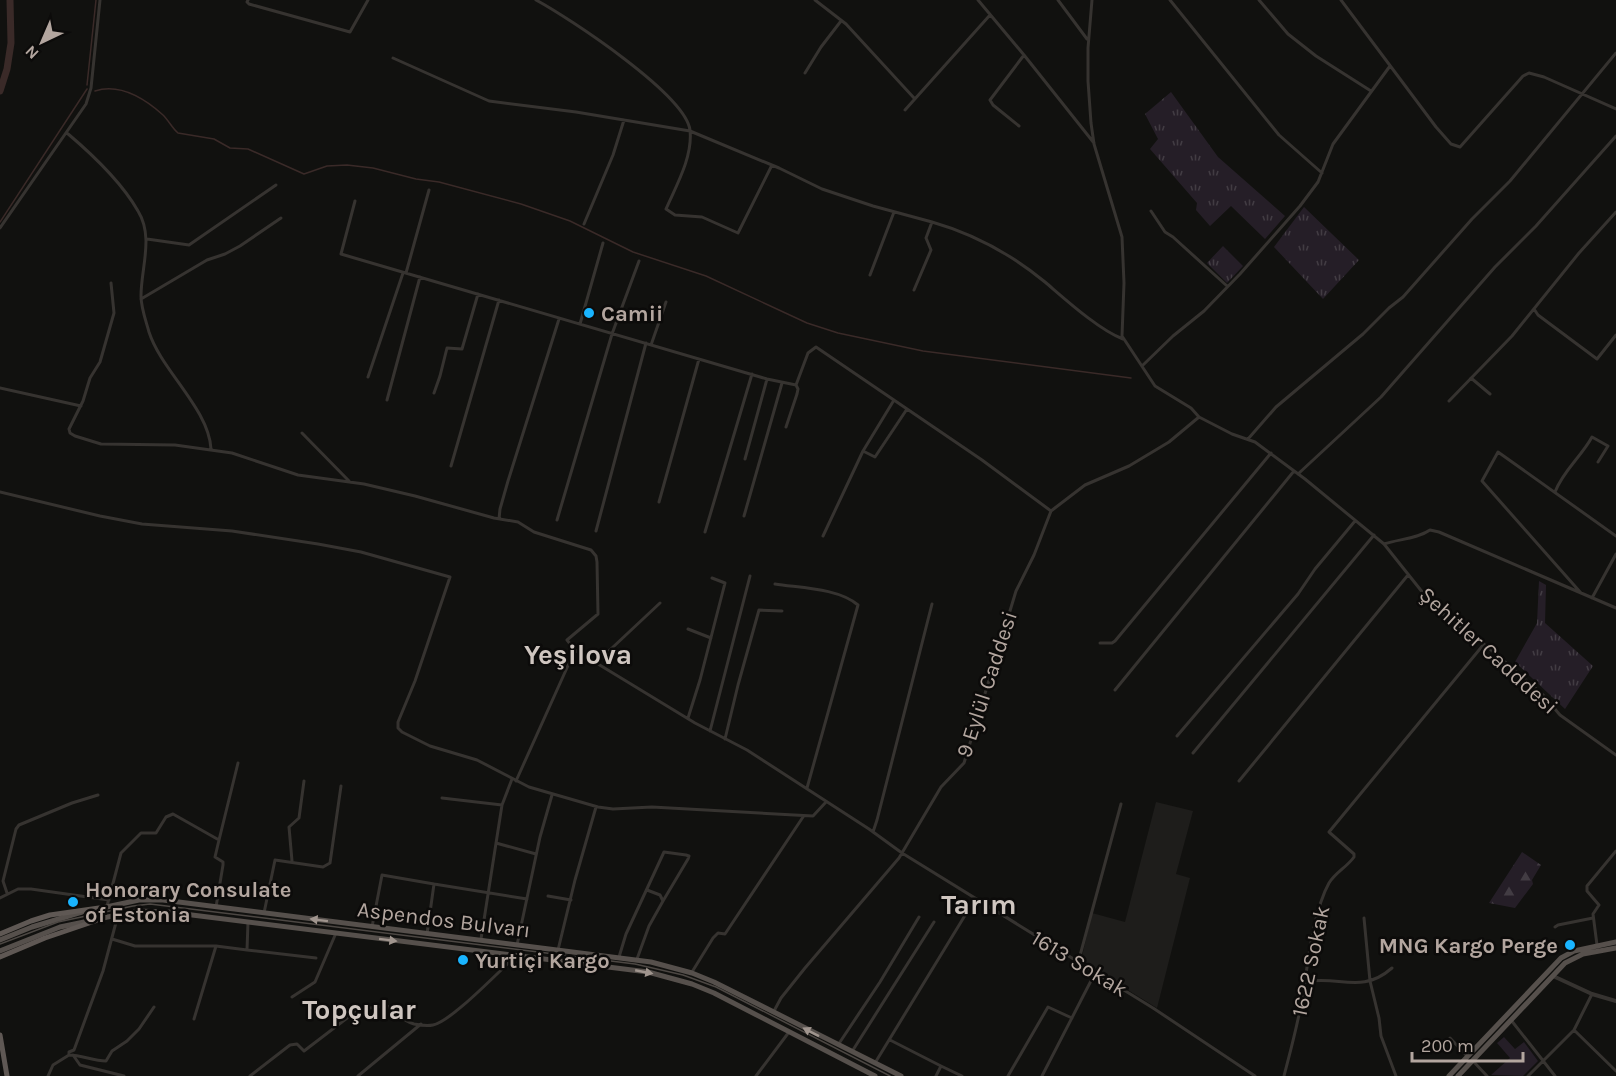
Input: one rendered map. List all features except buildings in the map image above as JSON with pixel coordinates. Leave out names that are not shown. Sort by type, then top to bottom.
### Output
[{"type":"highway","points":[[0,934],[50,915],[99,908]]},
{"type":"highway","points":[[0,957],[45,938],[101,919]]},
{"type":"highway","points":[[0,1035],[7,1076]]},
{"type":"main road","name":"Aspendos Bulvarı","points":[[0,940],[41,924],[99,908],[108,903],[152,899],[619,957],[692,973],[714,982],[902,1076]]},
{"type":"main road","name":"Aspendos Bulvarı","points":[[0,951],[60,927],[148,910],[624,968],[668,977],[714,993],[875,1076]]},
{"type":"main road","points":[[1458,1076],[1547,971],[1561,958],[1574,951],[1616,942]]},
{"type":"main road","points":[[1449,1076],[1471,1059],[1565,963],[1597,951],[1616,948]]},
{"type":"street","points":[[0,228],[82,111],[90,94],[100,0]]},
{"type":"street","points":[[248,0],[249,4],[350,32],[368,0]]},
{"type":"street","points":[[536,0],[579,27],[651,80],[682,115],[690,131],[689,147],[680,177],[666,209],[670,213],[702,217],[738,233],[772,165]]},
{"type":"street","points":[[815,0],[842,21],[914,98]]},
{"type":"street","points":[[978,0],[1094,144]]},
{"type":"street","points":[[1058,0],[1088,40]]},
{"type":"street","points":[[1092,0],[1088,40],[1088,81],[1094,144],[1122,237],[1124,283],[1121,326],[1124,339]]},
{"type":"street","points":[[1170,0],[1279,135],[1322,173]]},
{"type":"street","points":[[1259,0],[1288,34],[1316,56],[1372,91]]},
{"type":"street","points":[[1341,0],[1451,144],[1460,147],[1523,76],[1529,73],[1616,109]]},
{"type":"street","points":[[905,110],[990,15]]},
{"type":"street","points":[[805,73],[821,47],[842,21]]},
{"type":"street","points":[[1248,439],[1276,407],[1403,297],[1472,219],[1510,182],[1616,53]]},
{"type":"street","points":[[1019,126],[990,100],[1024,56]]},
{"type":"street","points":[[393,58],[489,101],[690,131],[772,165],[822,189],[953,228],[1001,250],[1073,306],[1124,339]]},
{"type":"street","points":[[1142,366],[1173,336],[1204,311],[1300,206],[1322,173],[1333,144],[1390,66]]},
{"type":"street","points":[[584,224],[613,155],[624,120]]},
{"type":"street","points":[[67,133],[126,191],[142,218],[147,239],[141,298],[154,346],[196,410],[210,440],[211,449]]},
{"type":"street","points":[[1298,474],[1381,397],[1495,267],[1544,218],[1616,136]]},
{"type":"street","points":[[147,239],[189,245],[276,185]]},
{"type":"street","points":[[368,377],[405,273],[429,190]]},
{"type":"street","points":[[355,201],[341,254],[767,379],[796,385]]},
{"type":"street","points":[[870,275],[894,211]]},
{"type":"street","points":[[1151,211],[1165,232],[1227,286]]},
{"type":"street","points":[[1449,401],[1512,336],[1616,212]]},
{"type":"street","points":[[141,298],[207,260],[240,246],[281,218]]},
{"type":"street","points":[[914,290],[931,250],[926,238],[932,222]]},
{"type":"street","points":[[580,324],[603,243]]},
{"type":"street","points":[[557,520],[612,334],[639,261]]},
{"type":"street","points":[[387,400],[420,277]]},
{"type":"street","points":[[111,283],[114,314],[100,362],[90,378],[81,406],[69,429],[70,433],[75,436],[110,445],[157,444],[232,453],[298,476],[349,482],[415,495],[524,524],[534,532],[555,537],[594,552],[597,562],[598,614],[567,640],[575,650],[516,781]]},
{"type":"street","points":[[434,393],[447,348],[462,349],[477,294]]},
{"type":"street","points":[[451,466],[499,300]]},
{"type":"street","points":[[651,345],[666,302]]},
{"type":"street","points":[[1534,309],[1538,315],[1597,358],[1616,335]]},
{"type":"street","points":[[499,519],[508,481],[559,319]]},
{"type":"street","name":"Şehitler Cadddesi","points":[[1124,339],[1155,386],[1191,408],[1199,417],[1232,434],[1255,442],[1298,474],[1384,544],[1435,608],[1484,644],[1543,695],[1560,715],[1616,755]]},
{"type":"street","points":[[596,531],[646,343]]},
{"type":"street","points":[[786,427],[797,394],[796,385],[808,353],[816,347],[1029,493],[1051,511],[1085,485],[1130,466],[1169,442],[1199,417]]},
{"type":"street","points":[[659,502],[699,359]]},
{"type":"street","points":[[705,532],[752,374]]},
{"type":"street","points":[[1471,378],[1490,394]]},
{"type":"street","points":[[745,459],[767,379]]},
{"type":"street","points":[[744,516],[782,383]]},
{"type":"street","points":[[0,388],[81,406]]},
{"type":"street","points":[[823,536],[863,451],[894,400]]},
{"type":"street","points":[[863,451],[875,457],[907,409]]},
{"type":"street","points":[[302,433],[349,482]]},
{"type":"street","points":[[1555,492],[1560,478],[1586,448],[1592,437],[1608,446],[1598,462]]},
{"type":"street","points":[[1581,592],[1482,481],[1498,452],[1616,536]]},
{"type":"street","points":[[1100,643],[1115,641],[1271,453]]},
{"type":"street","points":[[1115,690],[1294,471]]},
{"type":"street","points":[[0,492],[142,524],[232,531],[361,552],[450,577],[415,681],[398,722],[398,728],[430,746],[477,760],[516,781],[596,807],[613,809],[652,807],[770,812],[803,817],[813,816],[826,802]]},
{"type":"street","name":"9 Eylül Caddesi","points":[[773,1013],[781,998],[805,968],[903,853],[941,787],[964,763],[1016,591],[1034,555],[1051,511]]},
{"type":"street","points":[[1177,736],[1298,594],[1315,568],[1354,521]]},
{"type":"street","points":[[1384,544],[1421,535],[1430,530],[1465,542],[1536,575],[1616,608]]},
{"type":"street","points":[[1193,753],[1374,535]]},
{"type":"street","points":[[1592,598],[1616,554]]},
{"type":"street","points":[[1239,781],[1408,575]]},
{"type":"street","points":[[710,731],[750,576]]},
{"type":"street","points":[[688,718],[725,583],[712,578]]},
{"type":"street","points":[[775,584],[816,589],[858,605],[807,788]]},
{"type":"street","points":[[596,663],[660,603]]},
{"type":"street","points":[[873,832],[878,820],[932,604]]},
{"type":"street","points":[[725,739],[759,610],[782,611]]},
{"type":"street","points":[[688,629],[711,638]]},
{"type":"street","name":"1622 Sokak","points":[[1284,1076],[1305,982],[1311,943],[1328,885],[1338,871],[1354,857],[1354,854],[1329,832],[1484,644]]},
{"type":"street","name":"1613 Sokak","points":[[575,650],[807,788],[903,853],[1202,1039],[1255,1076]]},
{"type":"street","points":[[216,907],[223,862],[215,857],[238,763]]},
{"type":"street","points":[[480,940],[502,805],[512,779]]},
{"type":"street","points":[[292,861],[289,827],[299,818],[304,782]]},
{"type":"street","points":[[264,913],[275,860],[323,867],[330,863],[341,786]]},
{"type":"street","points":[[517,945],[536,854],[552,794]]},
{"type":"street","points":[[6,893],[3,881],[19,825],[72,802],[98,795]]},
{"type":"street","points":[[442,798],[502,805]]},
{"type":"street","points":[[1078,963],[1122,804]]},
{"type":"street","points":[[558,950],[596,807]]},
{"type":"street","points":[[0,898],[18,889],[31,889],[108,903],[121,853],[141,833],[156,833],[166,817],[173,814],[219,840]]},
{"type":"street","points":[[692,973],[717,933],[725,934],[803,817]]},
{"type":"street","points":[[496,843],[536,854]]},
{"type":"street","points":[[1597,945],[1593,914],[1599,905],[1587,891],[1587,886],[1616,851]]},
{"type":"street","points":[[619,957],[626,934],[664,852],[686,855],[688,859],[649,926],[636,960]]},
{"type":"street","points":[[372,927],[381,875],[527,899]]},
{"type":"street","points":[[427,934],[434,884]]},
{"type":"street","points":[[647,890],[660,895],[663,901]]},
{"type":"street","points":[[548,896],[570,900]]},
{"type":"street","points":[[875,1063],[975,899]]},
{"type":"street","points":[[71,1055],[69,1053],[74,1050],[103,971],[118,915]]},
{"type":"street","points":[[838,1046],[919,918]]},
{"type":"street","points":[[1364,918],[1370,981],[1381,1036],[1396,1076]]},
{"type":"street","points":[[1555,927],[1593,918]]},
{"type":"street","points":[[247,950],[248,922]]},
{"type":"street","points":[[852,1052],[934,922]]},
{"type":"street","points":[[292,997],[315,982],[336,933]]},
{"type":"street","points":[[112,939],[135,946],[216,946],[316,958]]},
{"type":"street","points":[[195,1019],[216,946]]},
{"type":"street","points":[[250,1076],[290,1045],[297,1044],[304,1051],[361,1009],[387,1006],[398,1016],[413,1024],[431,1026],[452,1014],[516,956]]},
{"type":"street","points":[[1305,982],[1316,980],[1365,983],[1378,978],[1392,968]]},
{"type":"street","points":[[1042,1076],[1095,972]]},
{"type":"street","points":[[1553,975],[1592,994],[1616,1001]]},
{"type":"street","points":[[1528,1076],[1574,1030],[1592,994]]},
{"type":"street","points":[[48,1076],[53,1065],[71,1055],[106,1061],[112,1051],[139,1029],[154,1007]]},
{"type":"street","points":[[1008,1076],[1048,1007],[1072,1017]]},
{"type":"street","points":[[1511,1020],[1555,1076]]},
{"type":"street","points":[[358,1076],[421,1024]]},
{"type":"street","points":[[1574,1030],[1616,1071]]},
{"type":"street","points":[[756,1076],[789,1032]]},
{"type":"street","points":[[1450,1038],[1487,1076]]},
{"type":"street","points":[[890,1040],[962,1076]]},
{"type":"street","points":[[71,1055],[80,1065],[124,1076]]},
{"type":"street","points":[[936,1076],[941,1066]]},
{"type":"shaded area","points":[[1156,802],[1193,811],[1176,874],[1190,878],[1157,1008],[1081,961],[1092,913],[1125,922]]},
{"type":"green space","points":[[1171,92],[1218,157],[1285,216],[1265,239],[1231,206],[1210,226],[1196,210],[1197,203],[1150,149],[1158,139],[1145,114]]},
{"type":"green space","points":[[1304,207],[1359,260],[1323,299],[1274,247]]},
{"type":"green space","points":[[1223,246],[1243,266],[1227,283],[1207,263]]},
{"type":"green space","points":[[1539,581],[1546,585],[1545,623],[1593,666],[1565,709],[1515,662],[1537,623]]},
{"type":"green space","points":[[1522,852],[1541,865],[1532,880],[1533,884],[1515,908],[1489,903]]},
{"type":"green space","points":[[1504,1037],[1515,1049],[1524,1042],[1538,1061],[1523,1076],[1491,1075],[1510,1058],[1497,1043]]},
{"type":"waterway","points":[[0,91],[7,69],[11,43],[10,0]]},
{"type":"waterway","points":[[87,85],[96,0]]},
{"type":"waterway","points":[[0,222],[87,89]]},
{"type":"waterway","points":[[95,91],[114,89],[131,94],[156,109],[178,133],[214,139],[230,148],[248,149],[304,174],[327,166],[347,165],[373,168],[416,179],[439,182],[521,204],[570,221],[633,252],[706,276],[807,323],[838,333],[923,351],[1131,378]]},
{"type":"tram line","points":[[0,944],[58,922],[150,904],[635,964],[683,975],[716,987],[890,1076]]},
{"type":"place","name":"Camii","points":[[589,313]]},
{"type":"place","name":"Honorary Consulate of Estonia","points":[[73,902]]},
{"type":"place","name":"MNG Kargo Perge","points":[[1570,945]]},
{"type":"place","name":"Yurtiçi Kargo","points":[[463,960]]},
{"type":"district","name":"Yeşilova","points":[[578,654]]},
{"type":"district","name":"Tarım","points":[[979,904]]},
{"type":"district","name":"Topçular","points":[[359,1009]]}]
